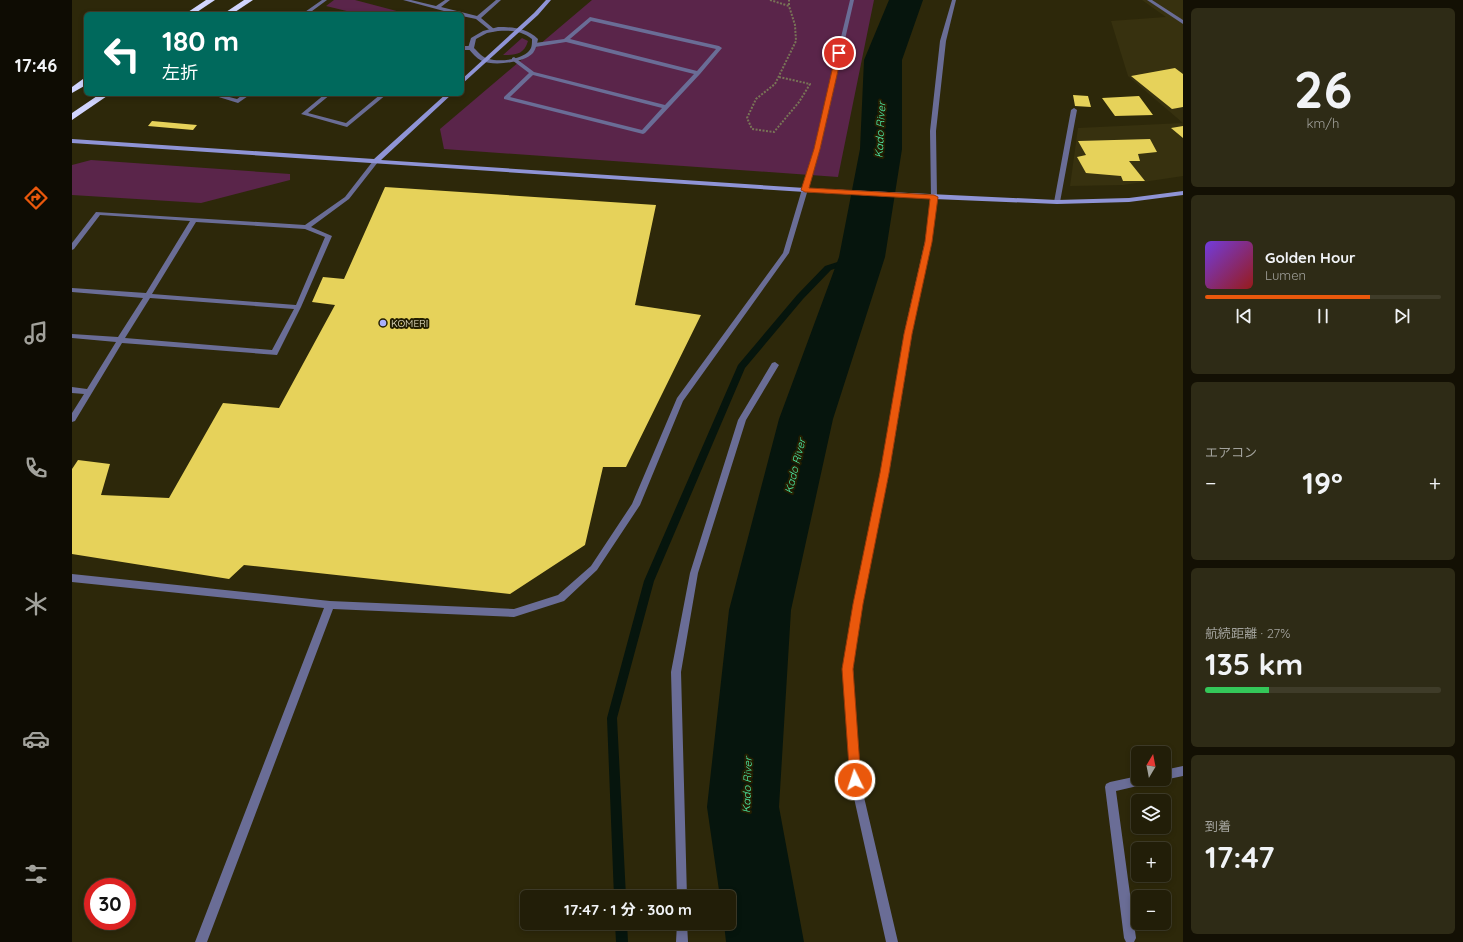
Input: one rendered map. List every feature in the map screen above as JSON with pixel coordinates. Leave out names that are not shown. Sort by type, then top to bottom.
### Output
[{"type":"highway","points":[[192,12],[211,0]]},
{"type":"highway","points":[[230,12],[249,0]]},
{"type":"highway","points":[[72,91],[84,82]]},
{"type":"highway","points":[[72,117],[103,96]]},
{"type":"street","points":[[308,12],[325,0]]},
{"type":"street","points":[[405,0],[454,12]]},
{"type":"street","points":[[437,8],[448,0]]},
{"type":"street","points":[[478,18],[499,0]]},
{"type":"street","points":[[464,80],[520,29],[549,0]]},
{"type":"street","points":[[72,578],[330,605],[514,613],[561,598],[594,568],[636,505],[680,400],[786,253],[817,149],[852,0]]},
{"type":"street","points":[[892,942],[855,780],[848,669],[858,604],[885,473],[908,334],[928,242],[934,197],[933,130],[943,41],[954,0]]},
{"type":"street","points":[[1149,0],[1183,22]]},
{"type":"street","points":[[464,14],[478,18],[492,30]]},
{"type":"street","points":[[532,73],[506,98],[643,132],[698,73],[719,48],[590,19],[566,40]]},
{"type":"street","points":[[520,29],[528,32],[535,38],[535,44],[530,53],[514,59],[498,62],[485,60],[476,55],[471,48],[474,38],[492,30],[520,29]]},
{"type":"street","points":[[535,44],[566,40],[698,73]]},
{"type":"street","points":[[464,48],[471,48]]},
{"type":"street","points":[[514,59],[532,73],[666,107]]},
{"type":"street","points":[[219,96],[238,101],[245,96]]},
{"type":"street","points":[[326,96],[304,114],[347,125],[382,96]]},
{"type":"street","points":[[306,227],[347,198],[375,162],[447,96]]},
{"type":"street","points":[[1057,202],[1074,110]]},
{"type":"street","points":[[72,141],[805,190],[934,197],[1057,202],[1129,200],[1183,193]]},
{"type":"street","points":[[72,247],[98,213],[306,227],[328,236],[298,307],[274,353],[72,336]]},
{"type":"street","points":[[72,419],[194,220]]},
{"type":"street","points":[[72,290],[298,307]]},
{"type":"street","points":[[682,890],[676,672],[694,573],[742,420],[775,364]]},
{"type":"street","points":[[72,390],[89,392]]},
{"type":"street","points":[[201,942],[330,605]]},
{"type":"street","points":[[1171,774],[1183,771]]},
{"type":"street","points":[[1130,938],[1110,787],[1131,782]]},
{"type":"street","points":[[682,930],[682,942]]},
{"type":"path","points":[[770,0],[789,6]]},
{"type":"path","points":[[779,77],[810,84],[799,102],[774,132],[752,128],[746,118],[756,99],[775,84],[796,41],[795,25],[789,6],[789,0]]},
{"type":"shaded area","points":[[334,0],[355,0],[400,12],[351,12],[326,6]]},
{"type":"shaded area","points":[[592,0],[874,0],[838,177],[444,149],[440,129]]},
{"type":"shaded area","points":[[1142,0],[1183,0],[1183,123],[1128,76],[1111,21],[1166,17]]},
{"type":"shaded area","points":[[522,38],[528,41],[521,52],[503,55]]},
{"type":"shaded area","points":[[1183,123],[1183,176],[1123,185],[1070,186],[1078,128]]},
{"type":"shaded area","points":[[91,160],[290,174],[290,180],[201,203],[72,195],[72,165]]},
{"type":"building","points":[[1175,68],[1183,74],[1183,107],[1172,109],[1131,76]]},
{"type":"building","points":[[1073,95],[1088,96],[1091,107],[1075,106]]},
{"type":"building","points":[[1139,96],[1153,115],[1115,116],[1102,98]]},
{"type":"building","points":[[152,121],[197,125],[193,130],[148,126]]},
{"type":"building","points":[[1183,126],[1183,138],[1171,128]]},
{"type":"building","points":[[1150,139],[1157,152],[1138,154],[1140,161],[1129,161],[1145,181],[1123,181],[1121,176],[1086,173],[1077,157],[1086,155],[1078,141]]},
{"type":"building","points":[[385,187],[656,205],[635,305],[701,315],[626,467],[603,467],[585,545],[510,594],[244,565],[229,579],[72,554],[72,469],[78,460],[110,464],[101,495],[169,498],[223,403],[279,408],[335,305],[312,302],[323,277],[344,279]]},
{"type":"waterway","name":"Kado River","points":[[765,942],[743,807],[760,610],[806,419],[862,257],[881,149],[883,60],[906,0]]},
{"type":"waterway","points":[[620,890],[612,718],[649,581],[741,367],[800,297],[828,268],[862,257]]},
{"type":"waterway","points":[[621,930],[622,942]]},
{"type":"place","name":"KOMERI","points":[[383,323]]},
{"type":"route","points":[[839,53],[817,149],[805,190],[934,197],[928,242],[908,334],[885,473],[858,604],[848,669],[855,780]]}]
